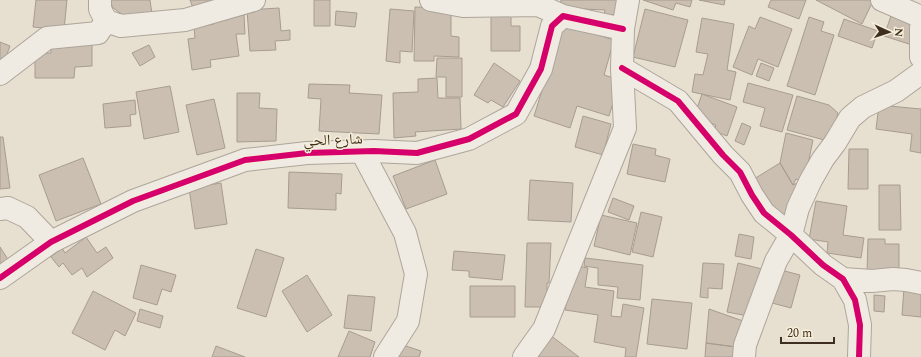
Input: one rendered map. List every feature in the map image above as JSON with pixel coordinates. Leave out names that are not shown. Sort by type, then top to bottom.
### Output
[{"type":"street","points":[[100,0],[100,9],[106,21],[121,26],[185,20],[254,0]]},
{"type":"street","points":[[431,0],[463,6],[538,5],[563,16],[624,29]]},
{"type":"street","points":[[524,357],[544,329],[624,128],[622,68],[624,29],[628,0]]},
{"type":"street","points":[[882,0],[921,17]]},
{"type":"street","name":"شارع الحي","points":[[0,278],[51,242],[133,201],[245,160],[307,153],[374,151],[417,153],[468,139],[516,114],[541,69],[552,26],[563,16]]},
{"type":"street","points":[[0,74],[47,38],[98,33],[106,21]]},
{"type":"street","points":[[921,28],[921,57]]},
{"type":"street","points":[[622,68],[678,101],[740,172],[752,195],[764,213],[791,235],[823,265],[843,279],[855,300],[860,325],[858,357]]},
{"type":"street","points":[[744,357],[745,345],[776,261],[791,235],[798,208],[823,159],[835,143],[850,118],[863,107],[896,91],[921,73]]},
{"type":"street","points":[[362,152],[405,233],[416,274],[408,321],[385,357]]},
{"type":"street","points":[[0,209],[8,208],[27,217],[51,242]]},
{"type":"street","points":[[843,279],[872,281],[900,280],[921,283]]},
{"type":"building","points":[[36,0],[67,0],[64,30],[33,27]]},
{"type":"building","points":[[111,0],[150,0],[152,14],[127,18],[112,7]]},
{"type":"building","points":[[190,0],[219,0],[193,8]]},
{"type":"building","points":[[314,0],[330,0],[330,26],[314,26]]},
{"type":"building","points":[[561,0],[618,0],[617,15],[604,15],[605,10],[560,8]]},
{"type":"building","points":[[643,0],[692,0],[690,7],[676,3],[673,10]]},
{"type":"building","points":[[699,0],[725,0],[724,5]]},
{"type":"building","points":[[771,0],[806,0],[799,19],[768,7]]},
{"type":"building","points":[[816,0],[872,0],[873,1],[862,24]]},
{"type":"building","points":[[415,7],[451,8],[451,36],[459,37],[459,57],[434,56],[434,61],[414,61]]},
{"type":"building","points":[[279,8],[281,31],[290,30],[290,40],[275,41],[276,50],[250,51],[247,10]]},
{"type":"building","points":[[390,9],[414,11],[412,52],[400,51],[400,63],[386,61]]},
{"type":"building","points":[[645,9],[688,20],[675,67],[633,57]]},
{"type":"building","points":[[336,11],[357,13],[355,27],[335,25]]},
{"type":"building","points":[[491,12],[511,12],[511,26],[520,26],[520,51],[491,51]]},
{"type":"building","points":[[892,13],[916,21],[909,44],[884,36]]},
{"type":"building","points":[[244,15],[245,34],[236,34],[239,56],[210,60],[211,67],[192,70],[188,39],[195,38],[194,27],[214,24],[214,20]]},
{"type":"building","points":[[760,17],[792,29],[778,67],[758,59],[752,75],[733,67],[749,26],[755,29]]},
{"type":"building","points":[[809,17],[824,22],[821,31],[834,35],[815,95],[787,86]]},
{"type":"building","points":[[702,18],[734,24],[727,70],[736,72],[730,100],[692,92],[695,74],[703,75],[708,54],[696,52]]},
{"type":"building","points":[[844,19],[878,31],[872,48],[838,36]]},
{"type":"building","points":[[563,24],[614,40],[604,75],[620,80],[609,116],[577,106],[570,128],[534,116]]},
{"type":"building","points":[[50,41],[92,42],[92,66],[75,67],[74,78],[35,78],[35,54],[51,53]]},
{"type":"building","points":[[0,42],[10,46],[1,70],[0,69]]},
{"type":"building","points":[[149,45],[155,57],[140,66],[132,53]]},
{"type":"building","points":[[437,58],[462,58],[462,97],[446,97],[446,77],[436,77]]},
{"type":"building","points":[[494,63],[520,81],[503,107],[491,100],[488,103],[474,95]]},
{"type":"building","points":[[761,63],[774,68],[769,81],[756,76]]},
{"type":"building","points":[[437,78],[438,98],[460,98],[461,129],[415,132],[416,136],[394,138],[393,93],[418,92],[418,79]]},
{"type":"building","points":[[748,83],[793,95],[782,132],[760,126],[765,108],[743,102]]},
{"type":"building","points":[[309,84],[350,85],[349,93],[382,95],[379,134],[319,131],[321,99],[308,98]]},
{"type":"building","points":[[170,86],[179,132],[144,139],[136,92]]},
{"type":"building","points":[[237,93],[260,93],[259,108],[277,109],[276,141],[237,142]]},
{"type":"building","points":[[702,94],[737,107],[727,136],[714,131],[716,125],[694,117]]},
{"type":"building","points":[[797,96],[829,105],[838,113],[832,138],[828,141],[787,130]]},
{"type":"building","points":[[214,99],[225,148],[197,155],[186,105]]},
{"type":"building","points":[[135,100],[136,114],[130,115],[131,126],[105,128],[103,104]]},
{"type":"building","points":[[879,105],[921,109],[921,153],[910,151],[912,134],[876,129]]},
{"type":"building","points":[[583,116],[611,124],[603,155],[575,147]]},
{"type":"building","points":[[742,123],[751,127],[744,145],[735,141]]},
{"type":"building","points":[[786,133],[813,140],[804,183],[796,179],[793,185],[780,163]]},
{"type":"building","points":[[0,137],[3,137],[10,188],[0,189]]},
{"type":"building","points":[[633,144],[656,149],[655,155],[670,159],[665,182],[627,174]]},
{"type":"building","points":[[849,149],[868,149],[868,189],[848,189]]},
{"type":"building","points":[[83,158],[101,204],[56,221],[39,175]]},
{"type":"building","points":[[435,160],[447,194],[406,209],[393,176]]},
{"type":"building","points":[[780,163],[793,185],[799,182],[795,206],[783,217],[775,217],[754,179]]},
{"type":"building","points":[[289,172],[342,174],[341,194],[336,193],[336,210],[288,208]]},
{"type":"building","points":[[530,180],[573,183],[571,222],[528,220]]},
{"type":"building","points":[[221,183],[227,224],[195,229],[189,188]]},
{"type":"building","points":[[879,185],[900,185],[901,230],[879,230]]},
{"type":"building","points":[[613,198],[634,206],[629,220],[608,212]]},
{"type":"building","points":[[816,201],[847,206],[843,235],[864,238],[861,258],[827,253],[828,242],[809,239]]},
{"type":"building","points":[[641,212],[662,217],[653,257],[632,252]]},
{"type":"building","points":[[601,215],[637,223],[630,255],[594,246]]},
{"type":"building","points":[[739,234],[754,237],[751,259],[735,256]]},
{"type":"building","points":[[86,237],[97,253],[106,247],[113,258],[87,277],[82,268],[72,275],[63,263],[59,267],[51,257],[62,248],[65,253]]},
{"type":"building","points":[[868,239],[885,239],[885,244],[899,244],[899,273],[867,273]]},
{"type":"building","points":[[527,243],[551,243],[549,283],[547,283],[547,296],[545,296],[544,307],[525,307]]},
{"type":"building","points":[[0,247],[9,261],[0,267]]},
{"type":"building","points":[[256,249],[284,258],[266,317],[237,308]]},
{"type":"building","points":[[454,251],[505,255],[502,280],[469,277],[469,271],[452,270]]},
{"type":"building","points":[[585,258],[643,265],[640,300],[617,298],[618,287],[598,285],[598,268],[584,266]]},
{"type":"building","points":[[703,263],[724,264],[722,289],[708,288],[708,298],[700,297]]},
{"type":"building","points":[[738,263],[762,269],[753,317],[727,312]]},
{"type":"building","points":[[141,265],[176,275],[171,292],[162,289],[157,305],[133,298]]},
{"type":"building","points":[[573,265],[588,268],[585,287],[614,291],[611,316],[621,317],[623,304],[644,308],[636,357],[625,357],[626,348],[594,342],[598,315],[565,310]]},
{"type":"building","points":[[781,270],[800,275],[791,308],[772,303]]},
{"type":"building","points":[[307,275],[332,315],[307,332],[282,291]]},
{"type":"building","points":[[470,286],[515,286],[515,317],[470,317]]},
{"type":"building","points":[[904,288],[921,290],[921,317],[902,315]]},
{"type":"building","points":[[93,291],[136,313],[125,336],[115,330],[105,350],[72,333]]},
{"type":"building","points":[[348,295],[375,297],[371,331],[344,328]]},
{"type":"building","points":[[874,295],[885,296],[884,312],[874,311]]},
{"type":"building","points":[[652,299],[692,303],[687,349],[647,344]]},
{"type":"building","points":[[140,309],[163,316],[160,328],[137,321]]},
{"type":"building","points":[[709,309],[746,322],[736,347],[706,343]]},
{"type":"building","points":[[349,331],[375,342],[370,357],[338,357]]},
{"type":"building","points":[[550,335],[579,357],[533,357]]},
{"type":"building","points":[[706,343],[736,347],[734,357],[705,357]]},
{"type":"building","points":[[400,344],[421,351],[419,357],[396,357]]},
{"type":"building","points":[[216,346],[245,357],[212,357]]},
{"type":"cycle path","points":[[0,278],[51,242],[133,201],[245,160],[307,153],[374,151],[417,153],[469,139],[516,114],[541,69],[552,26],[563,16],[623,29]]},
{"type":"cycle path","points":[[622,68],[678,101],[723,155],[740,172],[752,195],[764,213],[791,235],[823,265],[843,279],[855,300],[860,325],[859,357]]}]
